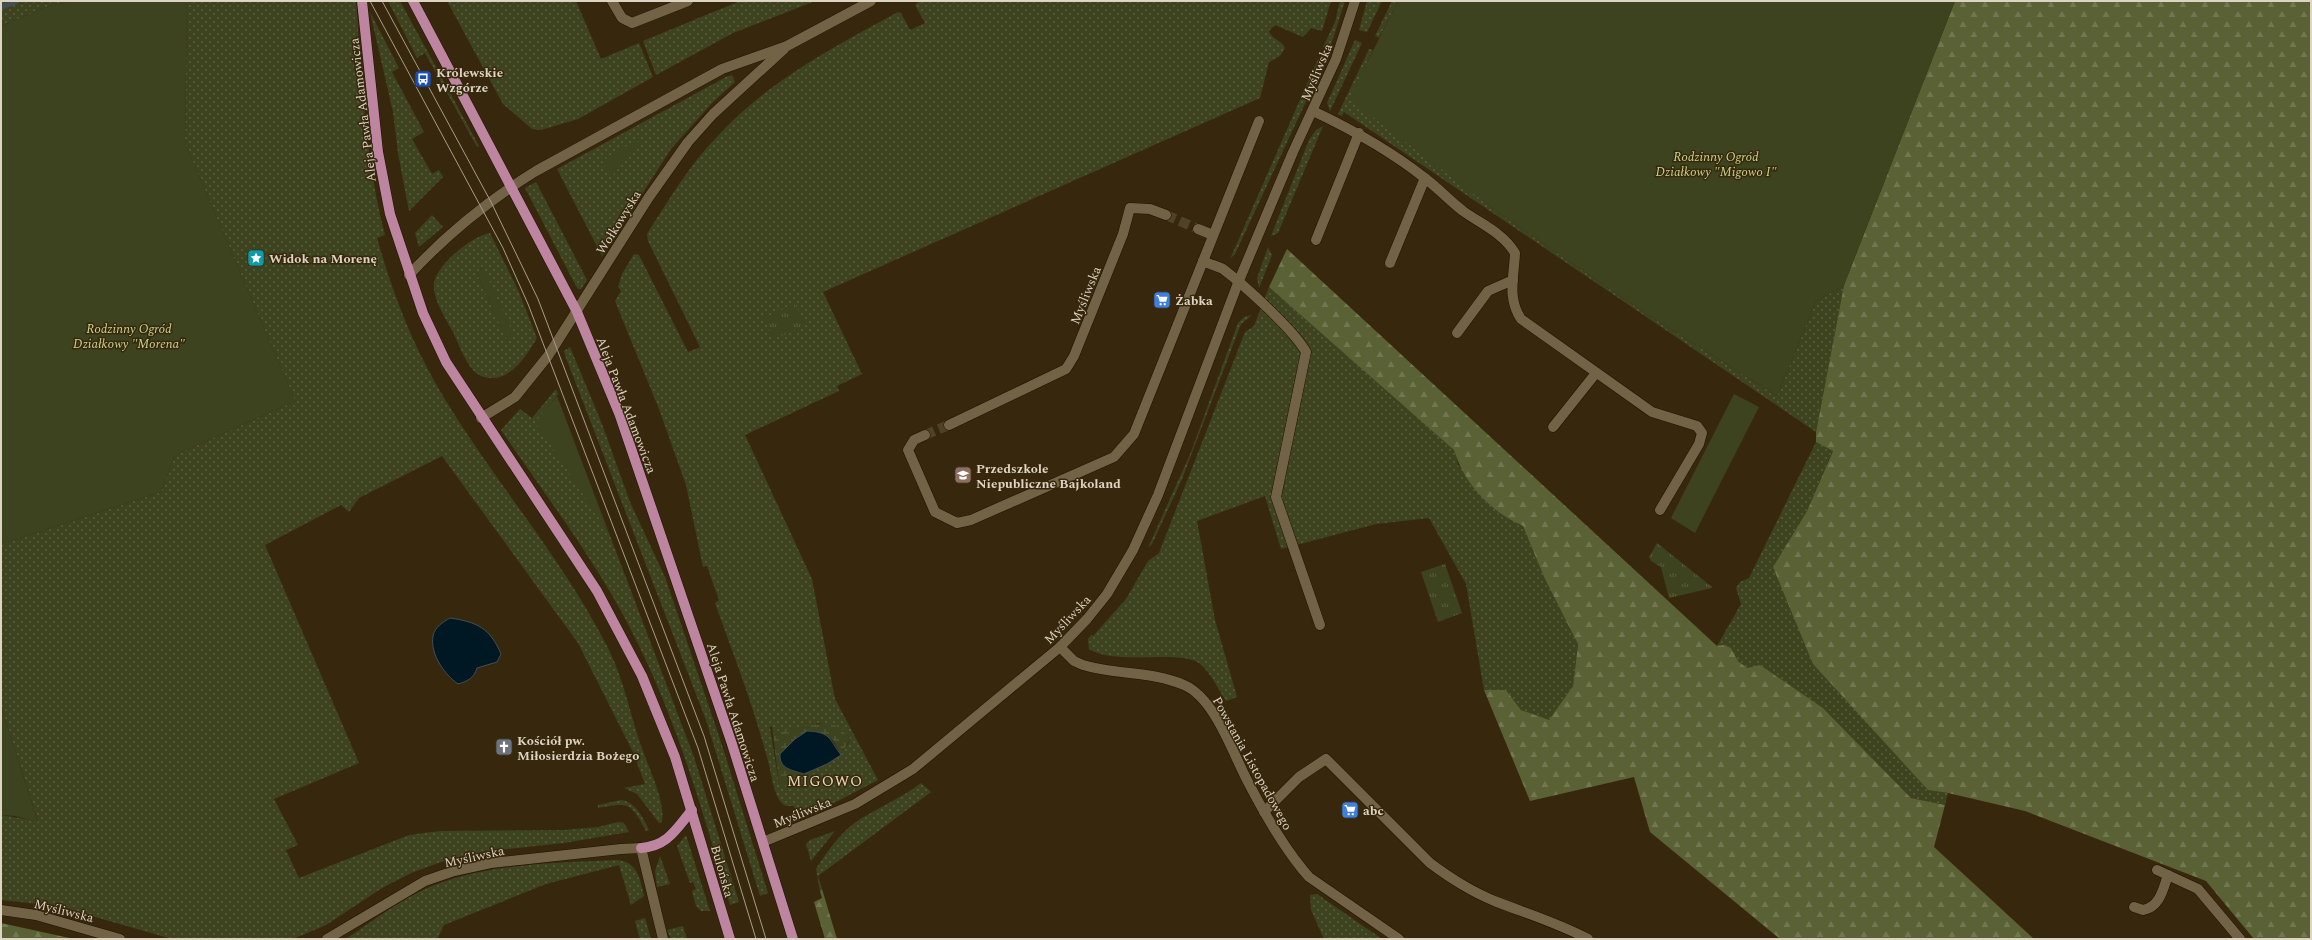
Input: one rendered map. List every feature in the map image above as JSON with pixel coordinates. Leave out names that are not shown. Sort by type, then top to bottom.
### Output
[{"type":"main road","name":"Aleja Pawła Adamowicza","points":[[362,1],[378,152],[390,214],[422,313],[446,362],[481,418],[597,591],[623,638],[661,718],[692,810]]},
{"type":"main road","name":"Aleja Pawła Adamowicza","points":[[413,1],[512,186],[577,312],[619,413],[732,744],[763,842]]},
{"type":"main road","points":[[641,848],[655,847],[664,842],[692,810]]},
{"type":"main road","name":"Bulońska","points":[[692,810],[730,939]]},
{"type":"main road","points":[[763,842],[793,939]]},
{"type":"street","points":[[612,1],[622,18],[632,23],[688,1]]},
{"type":"street","name":"Wołkowyska","points":[[409,274],[452,231],[512,186],[722,69],[787,46],[871,1]]},
{"type":"street","name":"Myśliwska","points":[[763,842],[821,819],[880,791],[912,769],[960,732],[1060,647],[1087,619],[1107,594],[1121,572],[1145,525],[1170,465],[1238,283],[1336,59],[1356,1]]},
{"type":"street","name":"Wołkowyska","points":[[481,418],[515,396],[528,384],[556,346],[656,185],[688,142],[713,114],[787,46]]},
{"type":"street","points":[[1313,112],[1359,133],[1425,178],[1463,210],[1502,237],[1515,253],[1511,294],[1515,310],[1522,319],[1652,412],[1697,426],[1702,433],[1699,444],[1660,510]]},
{"type":"street","points":[[925,435],[914,440],[908,450],[935,512],[947,520],[957,523],[971,520],[1114,457],[1134,434],[1259,121]]},
{"type":"street","points":[[1316,240],[1359,133]]},
{"type":"street","points":[[1390,263],[1425,178]]},
{"type":"street","name":"Myśliwska","points":[[949,425],[1066,369],[1074,356],[1120,241],[1130,208],[1150,209],[1166,215]]},
{"type":"street","points":[[1198,229],[1213,236]]},
{"type":"street","points":[[1203,261],[1222,269],[1238,283],[1299,340],[1306,352],[1276,497],[1320,625]]},
{"type":"street","points":[[1457,333],[1488,291],[1512,280]]},
{"type":"street","points":[[1553,428],[1596,372]]},
{"type":"street","name":"Powstania Listopadowego","points":[[1060,647],[1074,661],[1083,665],[1170,680],[1185,685],[1198,693],[1214,715],[1264,812],[1294,860],[1309,877],[1399,939]]},
{"type":"street","points":[[1264,812],[1299,777],[1326,759],[1430,863],[1443,872],[1495,901],[1563,925],[1588,939]]},
{"type":"street","name":"Myśliwska","points":[[328,939],[412,888],[454,871],[491,863],[621,848],[641,848]]},
{"type":"street","points":[[641,848],[663,939]]},
{"type":"street","points":[[2157,870],[2198,889],[2240,939]]},
{"type":"street","points":[[2134,907],[2143,910],[2153,907],[2158,902],[2168,875]]},
{"type":"street","name":"Myśliwska","points":[[1,910],[36,915],[120,939]]},
{"type":"green space","points":[[1,1],[74,1],[49,6],[1,26]]},
{"type":"green space","name":"Rodzinny Ogród Działkowy \"Morena\"","points":[[74,1],[187,1],[185,143],[295,401],[175,455],[161,492],[1,544],[1,26],[49,6]]},
{"type":"green space","points":[[187,1],[356,1],[365,119],[378,206],[385,235],[377,238],[388,276],[418,349],[436,384],[479,451],[570,582],[609,650],[624,688],[639,741],[657,788],[662,808],[661,823],[659,823],[637,794],[624,788],[645,784],[633,752],[578,643],[442,456],[359,498],[349,512],[341,505],[265,545],[359,763],[274,799],[298,845],[286,850],[299,878],[409,835],[440,831],[565,830],[598,827],[618,822],[624,823],[629,832],[564,843],[488,851],[441,862],[411,873],[382,888],[326,925],[293,939],[172,939],[57,906],[1,900],[1,815],[38,821],[1,707],[1,544],[161,492],[175,455],[295,401],[185,143]]},
{"type":"green space","points":[[388,1],[400,1],[479,146],[477,147],[425,53],[417,58]]},
{"type":"green space","points":[[447,1],[576,1],[601,59],[639,43],[653,77],[578,119],[541,130],[532,129],[503,104]]},
{"type":"green space","points":[[740,1],[815,1],[733,33],[656,75],[643,41]]},
{"type":"green space","points":[[919,1],[1331,1],[1322,31],[1311,28],[1303,37],[1275,25],[1269,31],[1272,36],[1284,45],[1285,48],[1280,56],[1269,62],[1260,98],[823,292],[862,374],[837,386],[839,391],[745,435],[812,579],[835,699],[878,780],[838,801],[797,817],[794,806],[786,806],[776,794],[769,765],[744,683],[715,603],[719,600],[707,566],[703,567],[686,485],[659,409],[615,301],[621,291],[618,287],[622,274],[634,254],[639,255],[688,352],[700,347],[648,241],[647,234],[650,229],[680,182],[706,149],[756,100],[778,83],[825,53],[898,12],[901,13],[910,30],[925,23],[915,5]],"holes":[[[819,723],[845,732],[850,739],[846,747],[839,754],[820,767],[779,784],[770,727],[772,727],[773,734]]]},
{"type":"green space","points":[[1340,1],[1345,1],[1330,48],[1328,49],[1323,47],[1335,22]]},
{"type":"green space","points":[[1367,1],[1382,1],[1367,32],[1359,30]]},
{"type":"green space","points":[[1392,1],[1398,1],[1379,38],[1375,36]]},
{"type":"green space","name":"Rodzinny Ogród Działkowy \"Migowo I\"","points":[[1398,1],[1955,1],[1844,285],[1816,301],[1777,396],[1642,311],[1506,218],[1349,99]]},
{"type":"green space","points":[[1955,1],[2311,1],[2311,939],[2254,939],[2206,881],[2025,811],[1948,793],[1928,790],[1813,664],[1773,567],[1807,511],[1833,451],[1816,442],[1816,432],[1844,285]]},
{"type":"green space","points":[[370,12],[399,68],[392,72],[424,132],[412,139],[432,174],[439,170],[443,177],[409,211],[398,153],[393,112]]},
{"type":"green space","points":[[1355,40],[1362,43],[1330,111],[1327,103]]},
{"type":"green space","points":[[1369,49],[1373,50],[1350,99],[1506,218],[1642,311],[1777,396],[1816,301],[1844,285],[1816,432],[1344,112],[1342,116],[1338,114]]},
{"type":"green space","points":[[1318,59],[1323,65],[1235,254],[1230,259]]},
{"type":"green space","points":[[732,75],[735,82],[713,102],[671,149],[602,256],[557,169]]},
{"type":"green space","points":[[1323,126],[1278,233],[1271,236],[1309,140],[1316,130]]},
{"type":"green space","points":[[637,140],[640,144],[612,176],[602,161]]},
{"type":"green space","points":[[536,182],[587,280],[581,289],[578,289],[576,286],[525,188]]},
{"type":"green space","points":[[432,215],[443,227],[419,247],[415,233]]},
{"type":"green space","points":[[490,233],[518,290],[537,338],[518,366],[505,375],[497,378],[483,377],[476,373],[470,366],[440,309],[434,290],[436,277],[448,260],[465,245],[483,235]],"holes":[[[483,267],[507,340],[477,274]]]},
{"type":"green space","points":[[1268,247],[1272,255],[1259,288],[1257,278]]},
{"type":"green space","points":[[1287,249],[1717,646],[1724,645],[1731,648],[1738,661],[1747,668],[1760,665],[1823,708],[1911,798],[1945,805],[1934,847],[2034,939],[1780,939],[1650,832],[1634,777],[1530,801],[1484,690],[1506,690],[1521,710],[1549,720],[1573,686],[1578,644],[1544,577],[1523,526],[1500,513],[1480,496],[1464,474],[1454,450],[1269,287]]},
{"type":"green space","points":[[483,267],[513,333],[507,341],[477,274]]},
{"type":"green space","points":[[1269,287],[1455,450],[1458,465],[1518,524],[1523,526],[1544,577],[1578,643],[1573,686],[1549,721],[1521,710],[1506,690],[1484,690],[1466,584],[1429,518],[1376,524],[1281,549],[1265,496],[1197,521],[1215,620],[1237,697],[1226,701],[1214,680],[1203,666],[1190,659],[1177,657],[1115,656],[1101,654],[1089,649],[1088,639],[1091,635],[1093,636],[1126,599],[1148,561],[1159,553],[1245,332],[1254,326]]},
{"type":"green space","points":[[796,304],[805,326],[774,339],[764,318]]},
{"type":"green space","points":[[1252,315],[1241,324],[1182,479],[1152,544],[1148,548],[1191,452],[1238,323],[1244,317]]},
{"type":"green space","points":[[570,347],[602,424],[630,502],[665,577],[722,745],[768,893],[760,896],[706,720],[566,358],[564,351]]},
{"type":"green space","points":[[556,389],[558,394],[536,422],[609,533],[694,757],[739,902],[730,905],[702,809],[681,746],[657,684],[628,624],[595,567],[501,430],[520,409],[532,418]]},
{"type":"green space","points":[[1734,394],[1759,407],[1695,533],[1671,518]]},
{"type":"green space","points":[[557,396],[609,533],[535,422]]},
{"type":"green space","points":[[1816,442],[1833,450],[1807,511],[1773,567],[1928,790],[1948,793],[1945,805],[1911,798],[1823,708],[1793,688],[1747,668],[1738,661],[1731,648],[1717,646],[1741,604],[1736,588],[1740,582],[1749,578]]},
{"type":"green space","points":[[1657,543],[1712,588],[1669,598],[1661,567],[1651,561],[1649,557]]},
{"type":"green space","points":[[1445,564],[1462,613],[1438,622],[1421,572]]},
{"type":"green space","points":[[1,707],[38,822],[15,816],[1,815]]},
{"type":"green space","points":[[828,723],[841,728],[850,739],[841,755],[833,740],[815,731],[807,731],[795,739],[780,754],[780,760],[792,771],[804,774],[779,784],[773,734],[809,725]]},
{"type":"green space","points":[[921,783],[931,792],[818,876],[822,889],[820,891],[816,869],[842,834],[862,818],[900,797]]},
{"type":"green space","points":[[621,800],[626,801],[635,807],[649,830],[646,831],[637,815],[628,807],[617,805],[598,808],[598,805]]},
{"type":"green space","points":[[835,831],[811,861],[806,844],[810,840]]},
{"type":"green space","points":[[686,835],[710,911],[701,911],[696,906],[692,891],[696,889],[693,882],[690,883],[677,846]]},
{"type":"green space","points":[[660,856],[670,884],[657,887],[655,871]]},
{"type":"green space","points":[[617,860],[630,864],[637,872],[641,883],[644,896],[631,905],[619,865],[546,884],[444,925],[437,939],[346,939],[384,913],[423,890],[470,874],[519,866]]},
{"type":"green space","points":[[822,889],[837,939],[825,939],[814,902],[822,898],[820,891]]},
{"type":"green space","points":[[1317,894],[1382,939],[1324,939],[1311,910],[1310,895]]},
{"type":"green space","points":[[645,918],[651,939],[640,939],[635,921]]},
{"type":"green space","points":[[1,923],[74,939],[1,939]]},
{"type":"green space","points":[[683,926],[687,939],[671,939],[667,930]]},
{"type":"water","points":[[450,618],[475,624],[482,628],[492,638],[501,654],[497,662],[477,668],[470,679],[458,684],[448,675],[439,663],[433,643],[433,636],[437,627]]},
{"type":"water","points":[[807,731],[821,733],[828,737],[841,755],[827,764],[804,774],[784,766],[780,759],[780,754],[795,739]]},
{"type":"waterway","points":[[1,7],[17,1]]},
{"type":"tunnel","points":[[1166,215],[1198,229]]},
{"type":"tunnel","points":[[925,435],[949,425]]},
{"type":"tram line","points":[[370,1],[503,248],[528,304],[698,748],[756,939]]},
{"type":"tram line","points":[[382,1],[491,202],[538,299],[704,736],[766,939]]},
{"type":"place","name":"Królewskie Wzgórze","points":[[423,79]]},
{"type":"place","name":"Widok na Morenę","points":[[256,258]]},
{"type":"place","name":"Żabka","points":[[1162,300]]},
{"type":"place","name":"Przedszkole Niepubliczne Bajkoland","points":[[963,475]]},
{"type":"place","name":"Kościół pw. Miłosierdzia Bożego","points":[[504,747]]},
{"type":"place","name":"abc","points":[[1350,810]]},
{"type":"district","name":"MIGOWO","points":[[825,781]]}]
